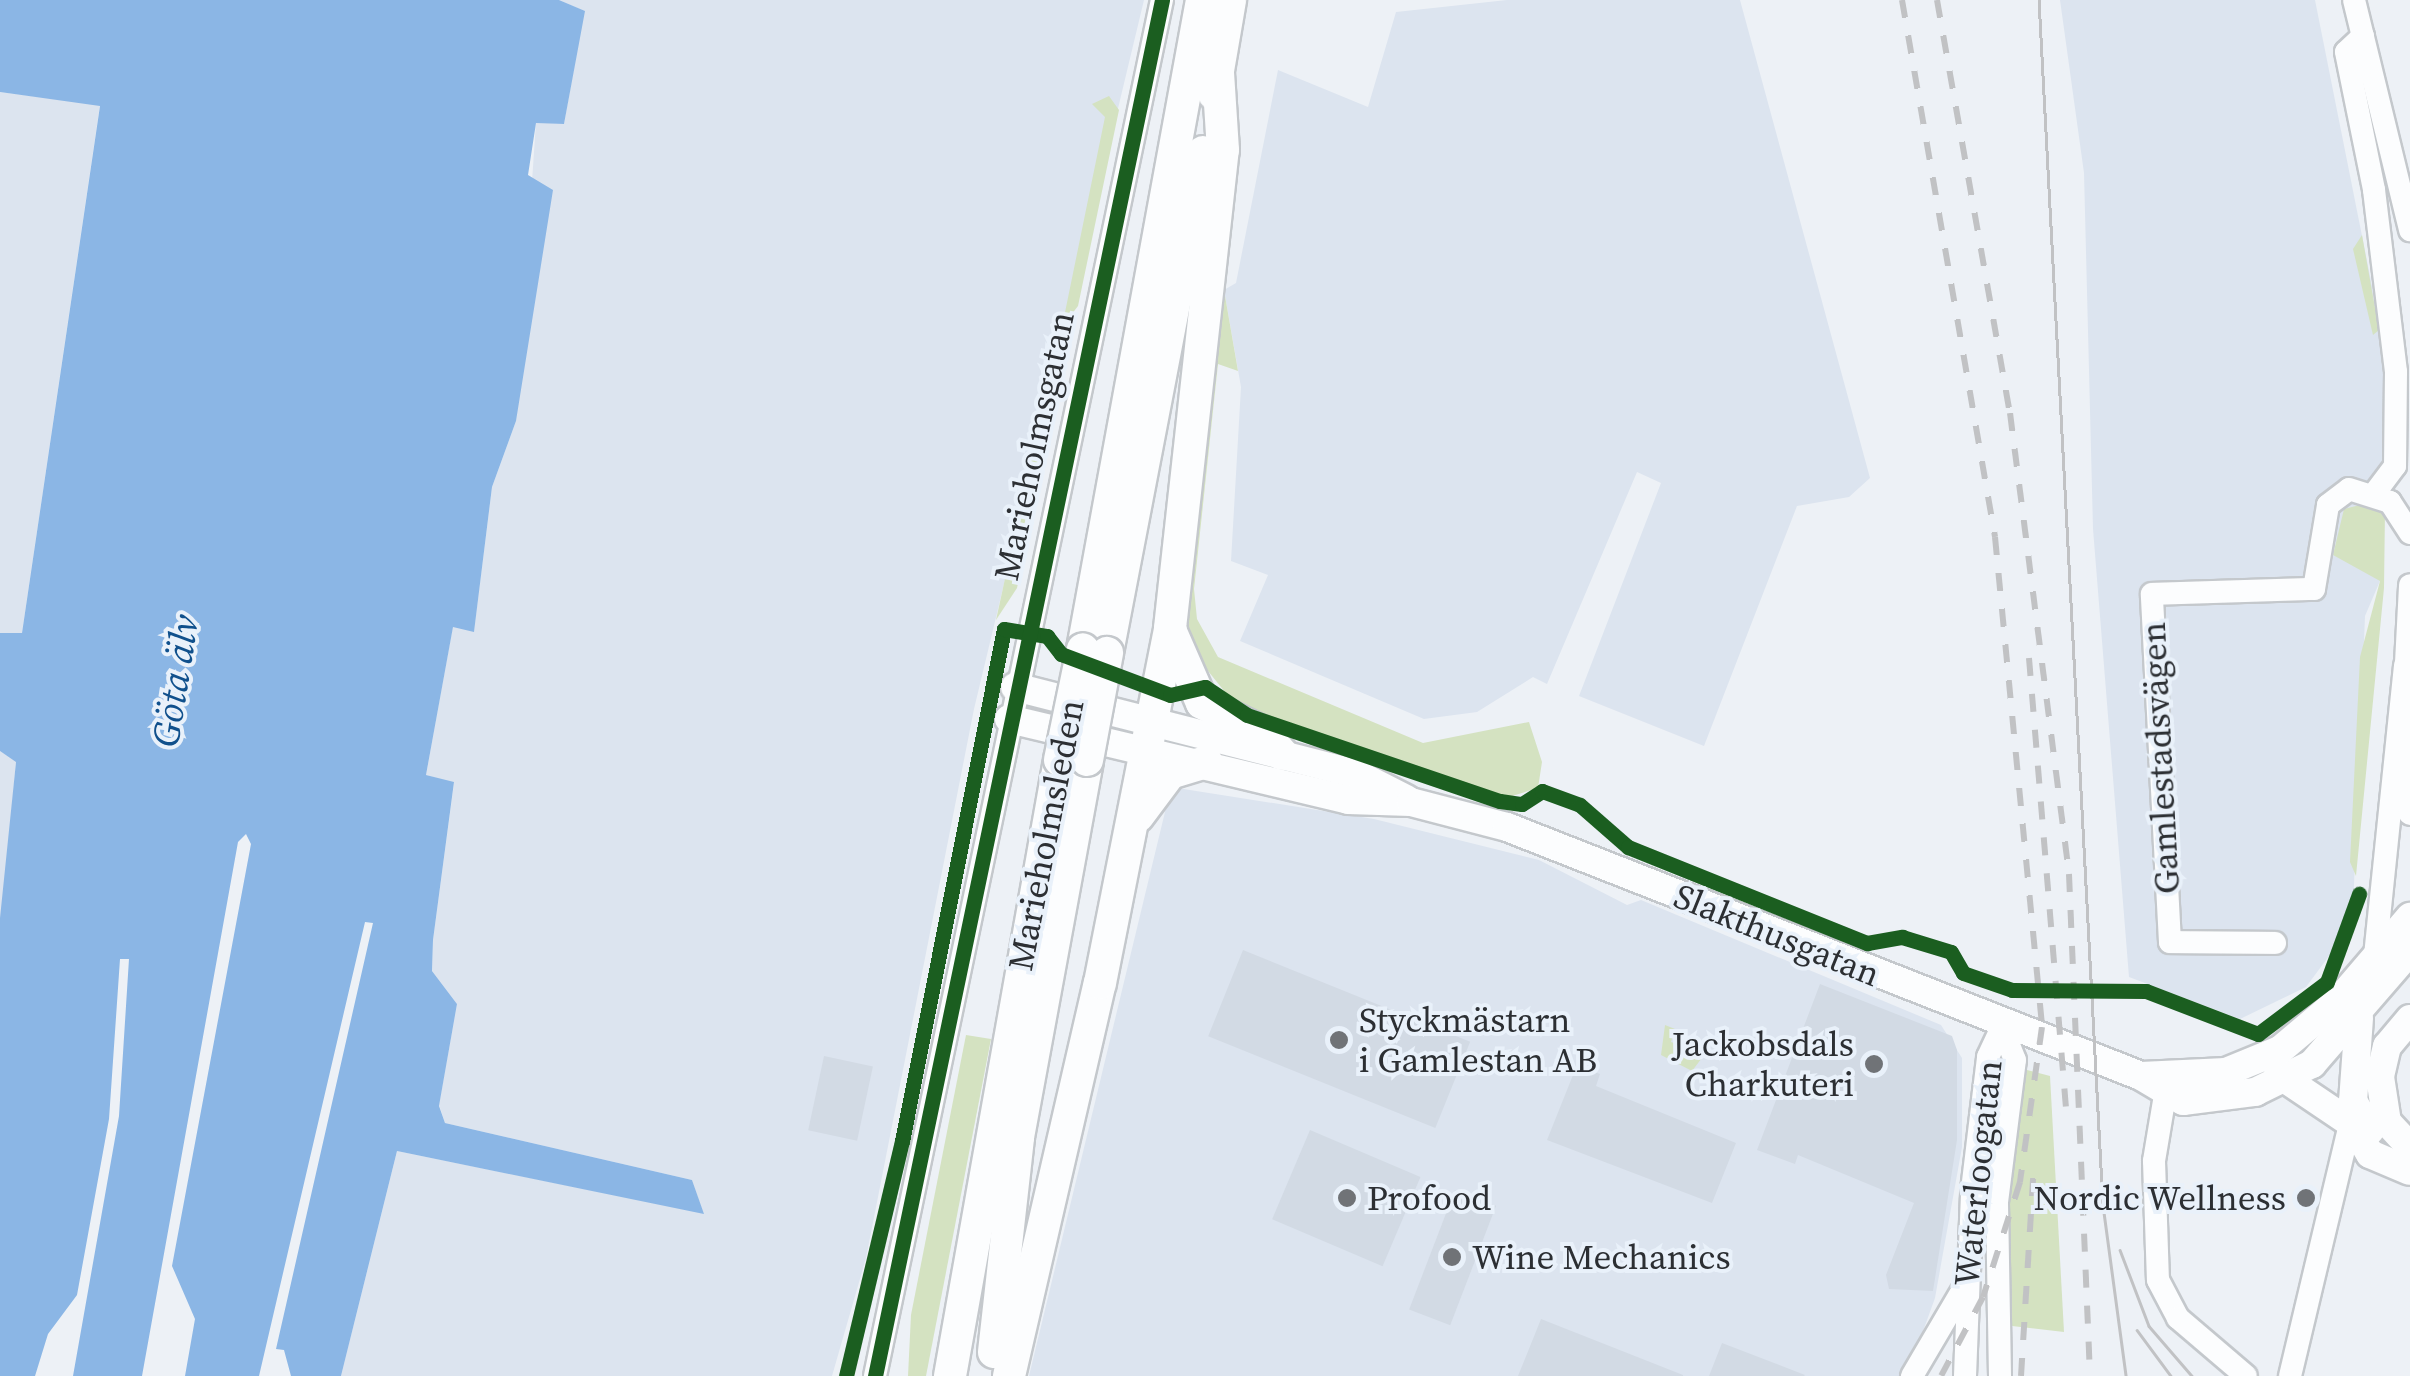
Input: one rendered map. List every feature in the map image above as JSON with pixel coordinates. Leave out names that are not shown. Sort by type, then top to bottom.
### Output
[{"type":"highway","name":"Marieholmsleden","points":[[1095,651],[1202,0]]},
{"type":"highway","name":"Marieholmsleden","points":[[950,1376],[1230,0]]},
{"type":"highway","points":[[1009,1376],[1132,824],[1147,730],[1170,628],[1223,150],[1218,72]]},
{"type":"highway","points":[[1170,628],[1202,703],[1263,733],[1282,754]]},
{"type":"highway","name":"Marieholmsleden","points":[[994,1376],[1018,1137],[1074,760]]},
{"type":"highway","points":[[1132,824],[1157,783],[1206,762]]},
{"type":"main road","name":"Slakthusgatan","points":[[1015,687],[1147,730],[1206,762],[1348,800],[1412,802]]},
{"type":"main road","name":"Slakthusgatan","points":[[1008,718],[1147,730],[1282,754],[1357,774],[1412,802],[1588,858],[2002,1026],[2141,1076],[2165,1094]]},
{"type":"main road","name":"Slakthusgatan","points":[[2141,1076],[2238,1069],[2311,1028],[2410,918]]},
{"type":"main road","points":[[2165,1094],[2222,1100],[2287,1079],[2320,1059],[2410,952]]},
{"type":"main road","points":[[2359,1016],[2410,980]]},
{"type":"main road","points":[[2359,1016],[2353,1112],[2370,1154],[2410,1170]]},
{"type":"main road","points":[[2410,1019],[2387,1046],[2380,1077],[2387,1122],[2410,1147]]},
{"type":"main road","points":[[2238,1069],[2287,1079],[2353,1112],[2389,1152],[2410,1159]]},
{"type":"street","name":"Marieholmsgatan","points":[[875,1376],[1008,718],[1162,0]]},
{"type":"street","points":[[2354,0],[2410,230]]},
{"type":"street","points":[[2363,36],[2346,52],[2399,290],[2395,466],[2376,491],[2410,533]]},
{"type":"street","name":"Gamlestadsvägen","points":[[2275,943],[2170,942],[2152,594],[2314,589],[2328,505],[2349,488],[2376,491]]},
{"type":"street","points":[[2374,959],[2410,585]]},
{"type":"street","points":[[2405,666],[2410,814]]},
{"type":"street","name":"Waterloogatan","points":[[1966,1376],[1964,1288],[1988,1057],[2002,1026]]},
{"type":"street","name":"Waterloogatan","points":[[2000,1376],[1997,1202],[2014,1060],[2002,1026]]},
{"type":"street","points":[[2165,1094],[2154,1161],[2158,1280],[2178,1318],[2246,1376]]},
{"type":"street","points":[[2290,1376],[2353,1112]]},
{"type":"street","points":[[1912,1376],[1964,1288]]},
{"type":"shaded area","points":[[559,0],[1144,0],[974,709],[866,1258],[832,1376],[341,1376],[397,1151],[703,1213],[692,1180],[445,1123],[439,1105],[457,1004],[432,971],[433,940],[454,783],[426,775],[453,626],[474,631],[492,487],[516,421],[536,122],[564,124],[584,11]]},
{"type":"shaded area","points":[[1507,0],[1740,0],[1870,478],[1849,497],[1797,506],[1704,746],[1579,696],[1661,483],[1637,472],[1547,684],[1533,677],[1477,712],[1424,719],[1240,641],[1268,575],[1231,561],[1241,387],[1224,290],[1236,283],[1278,70],[1368,107],[1396,12]]},
{"type":"shaded area","points":[[2060,0],[2315,0],[2373,291],[2386,391],[2385,510],[2380,581],[2365,616],[2353,909],[2349,929],[2306,987],[2240,1019],[2129,977],[2093,529],[2084,173]]},
{"type":"shaded area","points":[[0,92],[100,105],[22,633],[0,633]]},
{"type":"shaded area","points":[[0,751],[16,761],[2,918],[0,918]]},
{"type":"shaded area","points":[[1171,787],[1374,819],[1539,860],[1627,905],[1641,900],[1941,1025],[1962,1058],[1962,1147],[1935,1298],[1918,1345],[1921,1376],[1029,1376]]},
{"type":"green space","points":[[1109,96],[1119,110],[1078,306],[1062,327],[1105,117],[1092,104]]},
{"type":"green space","points":[[2362,235],[2379,330],[2373,335],[2353,249]]},
{"type":"green space","points":[[1224,290],[1238,371],[1218,364],[1194,589],[1197,619],[1218,657],[1423,743],[1529,722],[1542,762],[1538,788],[1509,797],[1481,790],[1238,708],[1191,650],[1184,619]]},
{"type":"green space","points":[[1052,363],[1061,378],[1017,588],[996,620]]},
{"type":"green space","points":[[2364,504],[2385,510],[2384,588],[2356,876],[2350,862],[2360,657],[2380,581],[2333,555],[2344,509]]},
{"type":"green space","points":[[1665,1025],[1675,1029],[1671,1042],[1692,1049],[1699,1037],[1705,1054],[1692,1071],[1661,1055]]},
{"type":"green space","points":[[966,1035],[991,1039],[926,1376],[908,1376],[911,1315]]},
{"type":"green space","points":[[2027,1070],[2050,1076],[2064,1332],[2012,1326],[2003,1203]]},
{"type":"water","name":"Göta älv","points":[[0,0],[559,0],[585,11],[564,124],[536,123],[528,175],[553,190],[516,421],[492,487],[474,632],[453,627],[426,775],[454,782],[433,940],[432,971],[457,1004],[439,1106],[445,1123],[692,1180],[704,1214],[397,1151],[341,1376],[0,1376],[0,918],[16,762],[0,751],[0,633],[22,633],[100,106],[0,92]]},
{"type":"pier","points":[[246,834],[251,844],[172,1266],[195,1319],[185,1376],[142,1376],[238,842]]},
{"type":"pier","points":[[365,922],[373,923],[276,1349],[284,1350],[291,1376],[259,1376]]},
{"type":"pier","points":[[120,959],[129,959],[119,1116],[73,1376],[35,1376],[48,1334],[77,1295],[109,1119]]},
{"type":"building","name":"Styckmästarn i Gamlestan AB","points":[[1243,950],[1470,1042],[1435,1128],[1208,1036]]},
{"type":"building","points":[[1820,984],[1952,1036],[1957,1050],[1957,1140],[1933,1291],[1889,1289],[1886,1275],[1914,1203],[1798,1155],[1795,1164],[1757,1150]]},
{"type":"building","points":[[824,1056],[873,1066],[857,1141],[808,1130]]},
{"type":"building","points":[[1577,1065],[1600,1074],[1596,1086],[1736,1143],[1712,1203],[1547,1140]]},
{"type":"building","name":"Profood","points":[[1310,1130],[1420,1177],[1383,1266],[1272,1219]]},
{"type":"building","name":"Wine Mechanics","points":[[1455,1190],[1496,1206],[1450,1325],[1409,1309]]},
{"type":"building","points":[[1541,1319],[1683,1375],[1683,1376],[1518,1376]]},
{"type":"building","points":[[1722,1343],[1805,1375],[1709,1376]]},
{"type":"tram line","points":[[2039,0],[2103,1205],[2126,1376]]},
{"type":"tram line","points":[[2120,1250],[2149,1326],[2192,1376]]},
{"type":"tram line","points":[[2137,1330],[2171,1376]]},
{"type":"railway","points":[[1902,0],[1995,537],[2042,1027],[2020,1182],[1983,1297],[1941,1376]]},
{"type":"railway","points":[[1937,0],[2010,413],[2069,874],[2090,1376]]},
{"type":"railway","points":[[2029,658],[2067,1116]]},
{"type":"railway","points":[[2021,1376],[2034,1165]]},
{"type":"cycle path","points":[[875,1376],[1162,0]]},
{"type":"cycle path","points":[[846,1376],[902,1141],[1004,629],[1047,636],[1061,654],[1170,695],[1205,687],[1247,715],[1500,801],[1522,804],[1542,791],[1580,805],[1628,847],[1867,943],[1902,937],[1951,952],[1963,973],[2012,990],[2146,991],[2258,1034],[2327,982],[2359,894]]},
{"type":"place","name":"Styckmästarn i Gamlestan AB","points":[[1339,1040]]},
{"type":"place","name":"Jackobsdals Charkuteri","points":[[1874,1064]]},
{"type":"place","name":"Profood","points":[[1347,1198]]},
{"type":"place","name":"Nordic Wellness","points":[[2306,1198]]},
{"type":"place","name":"Wine Mechanics","points":[[1452,1257]]}]
